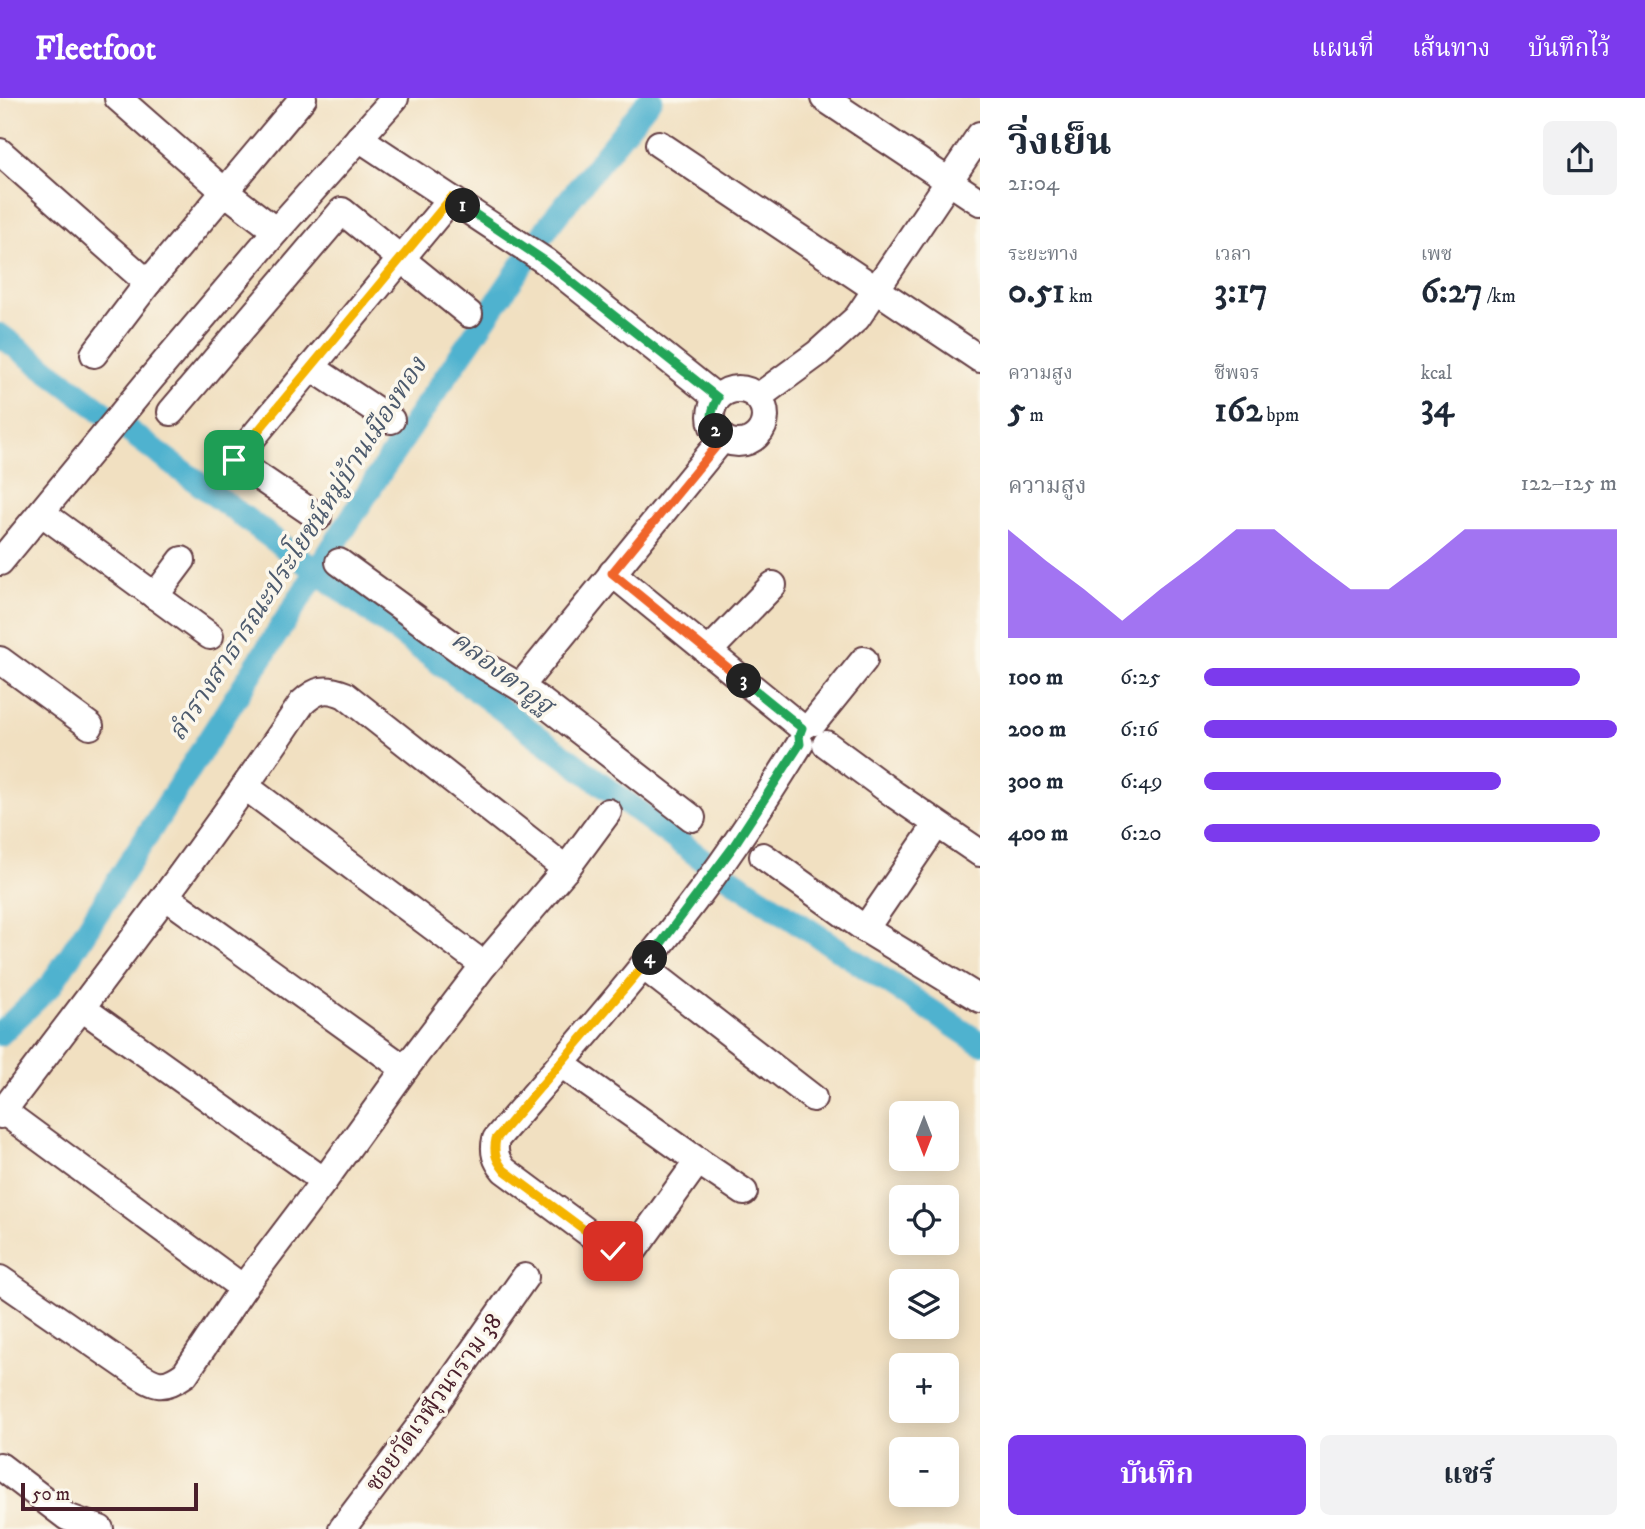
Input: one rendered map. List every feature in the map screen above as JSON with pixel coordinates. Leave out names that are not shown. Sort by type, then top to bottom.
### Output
[{"type":"street","points":[[118,98],[224,191],[276,231]]},
{"type":"street","points":[[94,354],[148,283],[303,98]]},
{"type":"street","points":[[0,562],[276,231],[395,98]]},
{"type":"street","points":[[824,98],[980,202]]},
{"type":"street","points":[[758,397],[838,336],[857,318],[980,135]]},
{"type":"street","points":[[359,138],[523,245],[718,398]]},
{"type":"street","points":[[659,145],[980,359]]},
{"type":"street","points":[[0,152],[148,283]]},
{"type":"street","points":[[318,517],[234,460],[451,198]]},
{"type":"street","points":[[171,412],[342,211],[469,314]]},
{"type":"street","points":[[311,367],[391,420]]},
{"type":"street","points":[[737,389],[758,397],[764,407],[762,429],[755,437],[745,442],[733,443],[723,438],[715,430],[711,419],[712,408],[718,398],[737,389]]},
{"type":"street","points":[[520,687],[723,438]]},
{"type":"street","points":[[42,513],[210,636]]},
{"type":"street","points":[[155,596],[182,560]]},
{"type":"street","points":[[339,562],[471,658],[541,701],[692,818]]},
{"type":"street","points":[[612,573],[811,735],[980,853]]},
{"type":"street","points":[[708,652],[773,585]]},
{"type":"street","points":[[0,660],[90,726]]},
{"type":"street","points":[[698,1161],[634,1250],[623,1255],[613,1251],[504,1170],[494,1149],[496,1139],[643,966],[710,880],[864,660]]},
{"type":"street","points":[[243,1288],[1,1113],[246,787],[302,703],[313,693],[331,690],[345,695],[566,869]]},
{"type":"street","points":[[246,787],[484,965]]},
{"type":"street","points":[[0,1279],[132,1371],[155,1384],[172,1384],[185,1374],[243,1288],[484,965],[566,869],[608,812]]},
{"type":"street","points":[[866,929],[937,824]]},
{"type":"street","points":[[763,856],[866,929],[980,999]]},
{"type":"street","points":[[165,896],[405,1069]]},
{"type":"street","points":[[643,966],[813,1098]]},
{"type":"street","points":[[82,1008],[324,1181]]},
{"type":"street","points":[[561,1064],[744,1192]]},
{"type":"street","name":"ซอยวัดเวฬุวนาราม 38","points":[[342,1529],[433,1408],[525,1277]]},
{"type":"street","points":[[0,1466],[67,1517],[100,1529]]},
{"type":"waterway","name":"ลำรางสาธารณะประโยชน์หมู่บ้านเมืองทอง","points":[[0,1034],[51,985],[382,470],[552,221],[651,98]]},
{"type":"waterway","name":"คลองตาอูฐ","points":[[0,335],[706,862],[980,1043]]},
{"type":"route","points":[[234,460],[451,198],[545,261],[718,398],[712,408],[711,419],[715,430],[723,438],[612,573],[802,728],[799,732],[800,744],[710,880],[643,966],[496,1139],[494,1149],[504,1170],[613,1251]]}]
